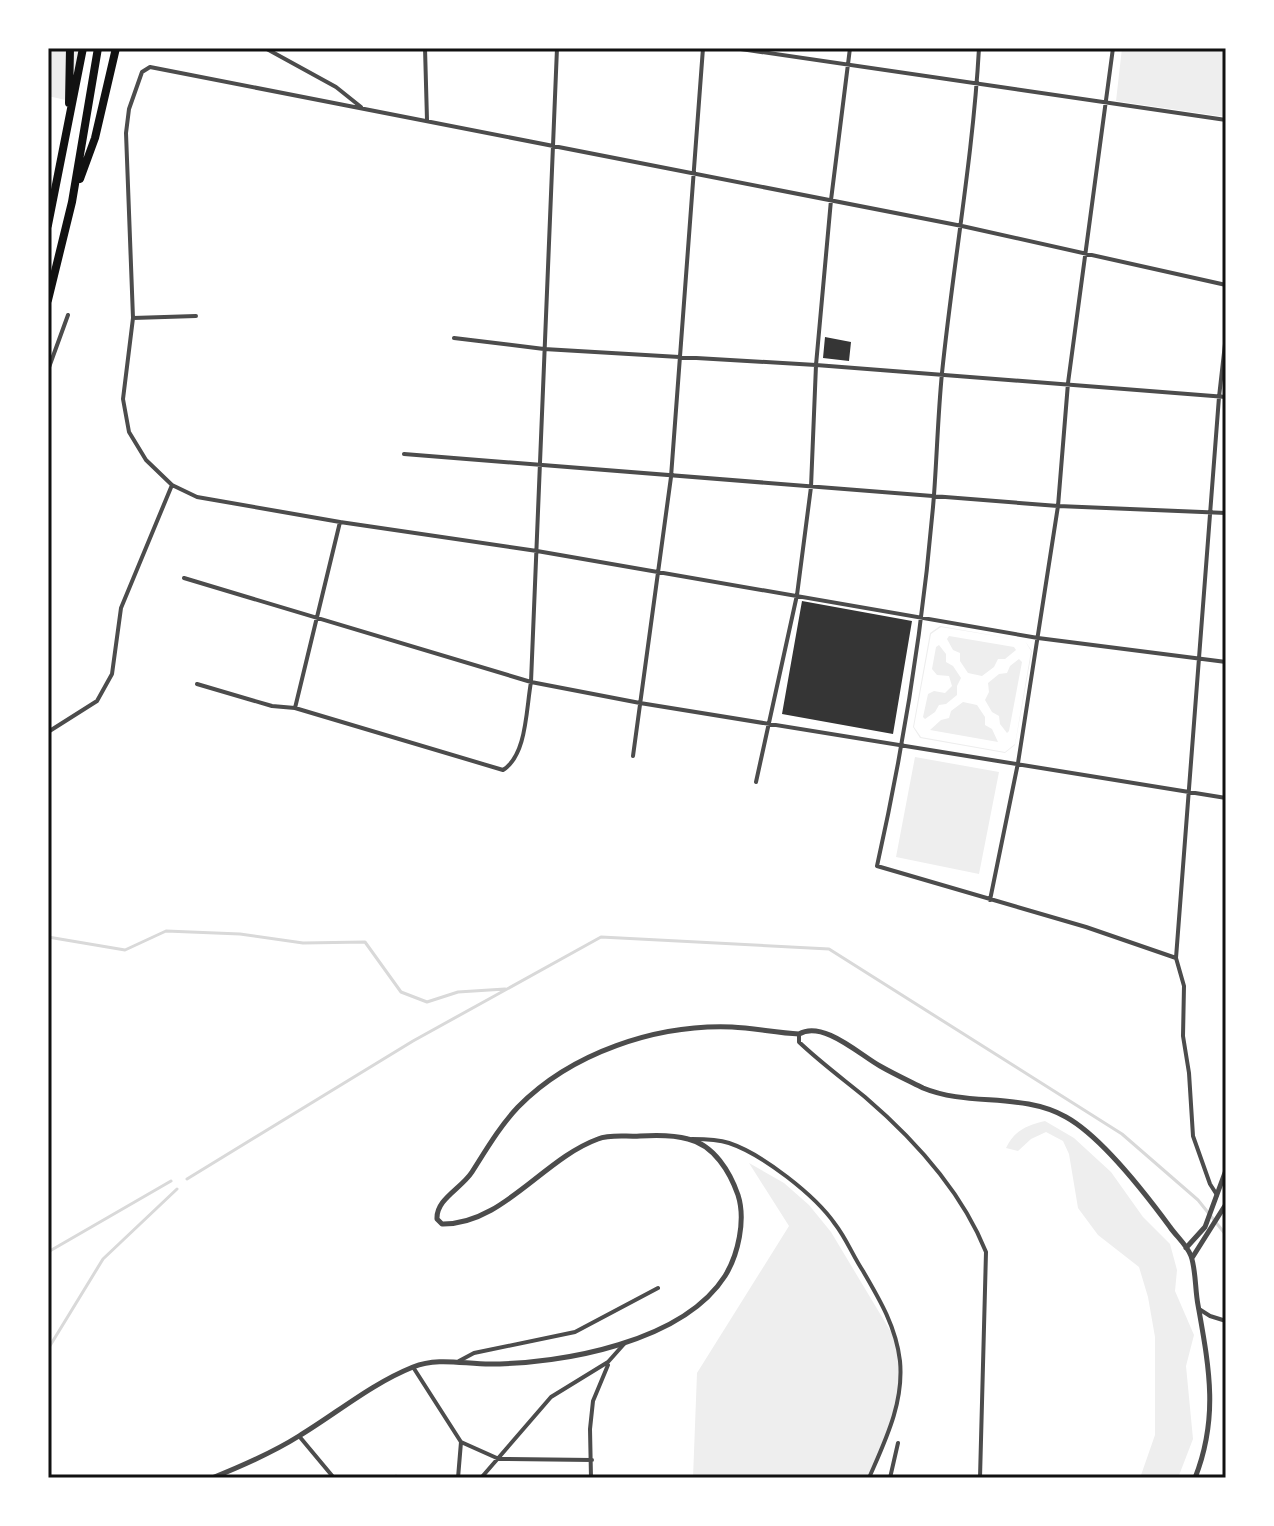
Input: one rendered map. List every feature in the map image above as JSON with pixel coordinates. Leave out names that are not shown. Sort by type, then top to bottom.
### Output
[{"type":"highway","points":[[66,142],[70,48]]},
{"type":"highway","points":[[48,225],[83,48]]},
{"type":"highway","points":[[48,300],[72,202],[98,48]]},
{"type":"highway","points":[[72,202],[95,138],[116,48]]},
{"type":"street","points":[[265,48],[336,87],[362,108]]},
{"type":"street","points":[[425,48],[427,120]]},
{"type":"street","points":[[197,684],[272,706],[295,708],[503,770],[512,764],[520,750],[531,682],[557,48]]},
{"type":"street","points":[[633,756],[671,477],[703,48]]},
{"type":"street","points":[[734,48],[1226,120]]},
{"type":"street","points":[[756,782],[797,595],[811,487],[816,365],[831,200],[850,48]]},
{"type":"street","points":[[979,48],[962,226],[942,374],[934,497],[920,618],[901,743],[877,866],[1086,927],[1176,958]]},
{"type":"street","points":[[990,900],[1018,763],[1058,506],[1068,383],[1113,48]]},
{"type":"street","points":[[1226,285],[962,226],[150,67],[142,72],[129,109],[126,133],[133,318],[123,399],[129,432],[146,460],[172,485],[197,497],[340,522],[537,551],[1038,638],[1226,662]]},
{"type":"street","points":[[48,370],[68,315]]},
{"type":"street","points":[[133,318],[196,316]]},
{"type":"street","points":[[1218,1197],[1210,1184],[1193,1136],[1183,1036],[1184,986],[1176,958],[1209,512],[1226,335]]},
{"type":"street","points":[[454,338],[544,349],[816,365],[1226,397]]},
{"type":"street","points":[[404,454],[1058,506],[1226,513]]},
{"type":"street","points":[[48,732],[97,701],[112,674],[121,608],[172,485]]},
{"type":"street","points":[[295,708],[340,522]]},
{"type":"street","points":[[184,578],[531,682],[640,703],[1226,798]]},
{"type":"street","points":[[869,1478],[898,1407],[900,1363],[890,1319],[880,1299],[836,1224],[815,1200],[739,1147],[707,1139],[602,1137],[579,1147],[480,1216],[456,1224],[442,1224],[437,1219],[441,1203],[468,1178],[518,1107],[555,1077],[587,1057],[636,1040],[681,1031],[732,1027],[799,1034],[806,1030],[815,1031],[837,1038],[877,1065],[924,1088],[955,1098],[1037,1106],[1066,1117],[1131,1177],[1192,1258],[1212,1407],[1209,1434],[1195,1478]]},
{"type":"street","points":[[799,1034],[799,1042],[866,1098],[922,1155],[948,1185],[982,1242],[986,1252],[986,1279],[980,1478]]},
{"type":"street","points":[[212,1478],[299,1436],[372,1387],[413,1367],[435,1360],[526,1363],[573,1356],[626,1343],[658,1330],[696,1307],[720,1285],[734,1263],[741,1213],[730,1174],[720,1160],[690,1139]]},
{"type":"street","points":[[1186,1248],[1208,1229],[1226,1170]]},
{"type":"street","points":[[1192,1258],[1226,1204]]},
{"type":"street","points":[[457,1362],[474,1353],[575,1332],[658,1288]]},
{"type":"street","points":[[1199,1309],[1226,1321]]},
{"type":"street","points":[[481,1478],[551,1397],[608,1362],[626,1343]]},
{"type":"street","points":[[591,1478],[593,1401],[608,1362]]},
{"type":"street","points":[[413,1367],[461,1442],[499,1459],[592,1460]]},
{"type":"street","points":[[299,1436],[334,1478]]},
{"type":"street","points":[[458,1478],[461,1442]]},
{"type":"street","points":[[890,1478],[898,1443]]},
{"type":"shaded area","points":[[48,48],[79,48],[70,101],[48,96]]},
{"type":"shaded area","points":[[1122,48],[1226,48],[1226,117],[1116,101]]},
{"type":"shaded area","points":[[940,626],[1025,641],[1032,651],[1015,745],[1005,753],[920,738],[913,727],[930,633]],"holes":[[[941,627],[1025,641],[1031,651],[1015,744],[1005,752],[921,737],[914,727],[931,634]]]},
{"type":"shaded area","points":[[949,636],[1014,647],[1016,650],[1005,659],[998,659],[994,667],[982,676],[968,673],[960,661],[960,653],[953,650],[947,639]]},
{"type":"shaded area","points":[[939,645],[946,654],[946,662],[961,678],[957,695],[946,704],[939,705],[925,719],[928,694],[934,691],[945,693],[952,686],[949,676],[937,675],[932,669]]},
{"type":"shaded area","points":[[1019,659],[1022,662],[1007,733],[1000,724],[999,716],[992,712],[985,700],[989,692],[988,683],[999,674],[1007,673]]},
{"type":"shaded area","points":[[963,702],[977,705],[985,717],[985,725],[992,729],[998,742],[930,730],[941,720],[949,718],[951,711]]},
{"type":"shaded area","points":[[915,757],[999,772],[979,874],[896,857]]},
{"type":"shaded area","points":[[1045,1121],[1074,1138],[1111,1172],[1143,1217],[1170,1244],[1177,1270],[1175,1291],[1194,1335],[1186,1366],[1193,1439],[1178,1478],[1140,1478],[1155,1435],[1155,1337],[1139,1267],[1098,1235],[1078,1208],[1069,1154],[1063,1141],[1046,1132],[1031,1139],[1018,1151],[1006,1148],[1022,1130]]},
{"type":"shaded area","points":[[749,1163],[784,1183],[809,1205],[831,1232],[900,1347],[898,1407],[869,1478],[693,1478],[697,1373],[789,1226]]},
{"type":"building","points":[[825,337],[851,342],[849,361],[823,358]]},
{"type":"building","points":[[802,601],[912,621],[893,734],[782,714]]},
{"type":"waterway","points":[[48,937],[125,950],[166,931],[240,934],[303,943],[365,942],[401,992],[427,1002],[458,992],[505,989]]},
{"type":"waterway","points":[[187,1179],[413,1041],[601,937],[829,949],[1122,1134],[1198,1200],[1226,1235]]},
{"type":"waterway","points":[[48,1252],[171,1181]]},
{"type":"waterway","points":[[48,1349],[103,1259],[177,1189]]}]
